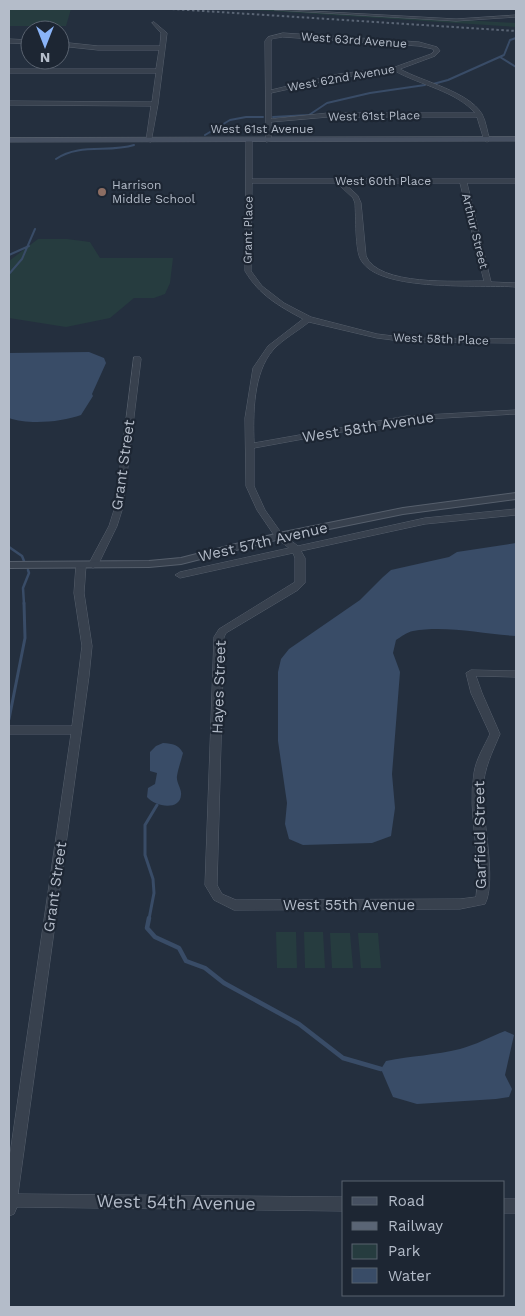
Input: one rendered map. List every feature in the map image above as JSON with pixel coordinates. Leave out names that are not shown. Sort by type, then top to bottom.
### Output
[{"type":"main road","name":"West 61st Avenue","points":[[9,140],[516,139]]},
{"type":"street","name":"West 63rd Avenue","points":[[276,9],[341,11],[438,19],[473,20],[516,16]]},
{"type":"street","points":[[438,11],[436,17],[438,19]]},
{"type":"street","points":[[148,141],[155,104],[164,33],[154,23]]},
{"type":"street","name":"West 63rd Avenue","points":[[268,92],[268,41],[274,37],[283,35],[419,44],[435,48]]},
{"type":"street","points":[[70,45],[98,48],[162,48]]},
{"type":"street","name":"West 62nd Avenue","points":[[268,92],[338,76],[396,69],[433,54],[437,50],[435,48]]},
{"type":"street","points":[[396,69],[405,75],[466,102],[480,115],[487,140]]},
{"type":"street","points":[[9,71],[159,71]]},
{"type":"street","points":[[268,92],[268,140]]},
{"type":"street","points":[[9,103],[155,104]]},
{"type":"street","name":"West 61st Place","points":[[268,121],[328,116],[480,115]]},
{"type":"street","name":"Grant Place","points":[[248,141],[248,272],[256,285],[269,296],[308,319]]},
{"type":"street","name":"West 60th Place","points":[[249,181],[516,181]]},
{"type":"street","points":[[339,181],[356,197],[364,260],[372,268],[384,274],[411,282],[488,282]]},
{"type":"street","name":"Arthur Street","points":[[463,181],[488,282],[516,285]]},
{"type":"street","points":[[296,550],[279,536],[261,510],[250,486],[249,418],[257,368],[271,348],[308,319]]},
{"type":"street","name":"West 58th Place","points":[[308,319],[377,336],[409,340],[516,340]]},
{"type":"street","name":"Grant Street","points":[[9,1203],[77,730],[87,646],[79,593],[87,565],[113,526],[119,507],[137,359]]},
{"type":"street","name":"West 58th Avenue","points":[[250,446],[407,418],[516,412]]},
{"type":"street","name":"West 57th Avenue","points":[[9,565],[149,564],[181,561],[279,536],[440,505],[516,496]]},
{"type":"street","points":[[180,575],[425,521],[516,512]]},
{"type":"street","name":"Hayes Street","points":[[218,897],[211,885],[218,638],[222,631],[295,588],[300,583],[300,558],[296,550]]},
{"type":"street","name":"Garfield Street","points":[[481,901],[484,884],[477,794],[479,772],[495,734],[470,679],[471,673],[516,674]]},
{"type":"street","points":[[9,730],[77,730]]},
{"type":"street","name":"West 55th Avenue","points":[[218,897],[234,905],[460,904],[481,901]]},
{"type":"street","name":"West 54th Avenue","points":[[9,1203],[342,1204]]},
{"type":"green space","points":[[9,9],[71,9],[68,20],[20,20],[20,26],[9,26]]},
{"type":"green space","points":[[240,9],[275,9],[516,23],[516,27]]},
{"type":"green space","points":[[38,239],[67,239],[90,242],[100,258],[173,258],[170,283],[165,294],[154,298],[134,298],[110,318],[66,327],[9,318],[9,261]]},
{"type":"green space","points":[[276,932],[296,932],[297,968],[277,968]]},
{"type":"green space","points":[[304,932],[323,932],[325,968],[305,968]]},
{"type":"green space","points":[[330,933],[350,933],[353,968],[332,968]]},
{"type":"green space","points":[[358,933],[378,933],[381,968],[361,968]]},
{"type":"water","points":[[89,352],[104,358],[106,363],[92,394],[93,396],[81,415],[45,422],[9,418],[9,353]]},
{"type":"water","points":[[516,543],[516,636],[464,630],[426,629],[406,633],[396,640],[393,653],[400,672],[392,774],[395,808],[391,836],[372,843],[303,845],[289,839],[285,824],[287,803],[278,741],[278,672],[281,659],[289,649],[360,600],[391,570],[449,557],[457,552]]},
{"type":"water","points":[[163,743],[175,745],[183,753],[177,776],[181,790],[180,800],[167,806],[156,803],[147,797],[148,788],[155,784],[157,773],[150,771],[150,752],[156,746]]},
{"type":"water","points":[[505,1031],[514,1035],[505,1075],[512,1089],[509,1097],[417,1104],[393,1097],[381,1069],[386,1061],[460,1049]]},
{"type":"waterway","points":[[433,84],[448,80],[504,55],[510,40],[516,38]]},
{"type":"waterway","points":[[500,57],[516,67]]},
{"type":"waterway","points":[[273,117],[309,115],[327,103],[370,93],[425,85]]},
{"type":"waterway","points":[[205,135],[230,120],[246,117],[263,117]]},
{"type":"waterway","points":[[56,159],[74,151],[134,145]]},
{"type":"waterway","points":[[27,247],[35,229]]},
{"type":"waterway","points":[[9,255],[27,247]]},
{"type":"waterway","points":[[9,274],[22,259],[27,247]]},
{"type":"waterway","points":[[9,547],[22,556],[24,561]]},
{"type":"waterway","points":[[24,604],[23,588],[29,573],[28,570]]},
{"type":"waterway","points":[[9,719],[25,638],[24,603]]},
{"type":"waterway","points":[[149,919],[154,893],[153,879],[145,855],[145,825],[157,805]]},
{"type":"waterway","points":[[149,918],[147,928],[155,937],[179,948],[186,961],[205,968],[224,983],[299,1024],[343,1058],[381,1069]]},
{"type":"railway","points":[[172,9],[516,31]]},
{"type":"place","name":"Harrison Middle School","points":[[102,192]]}]
